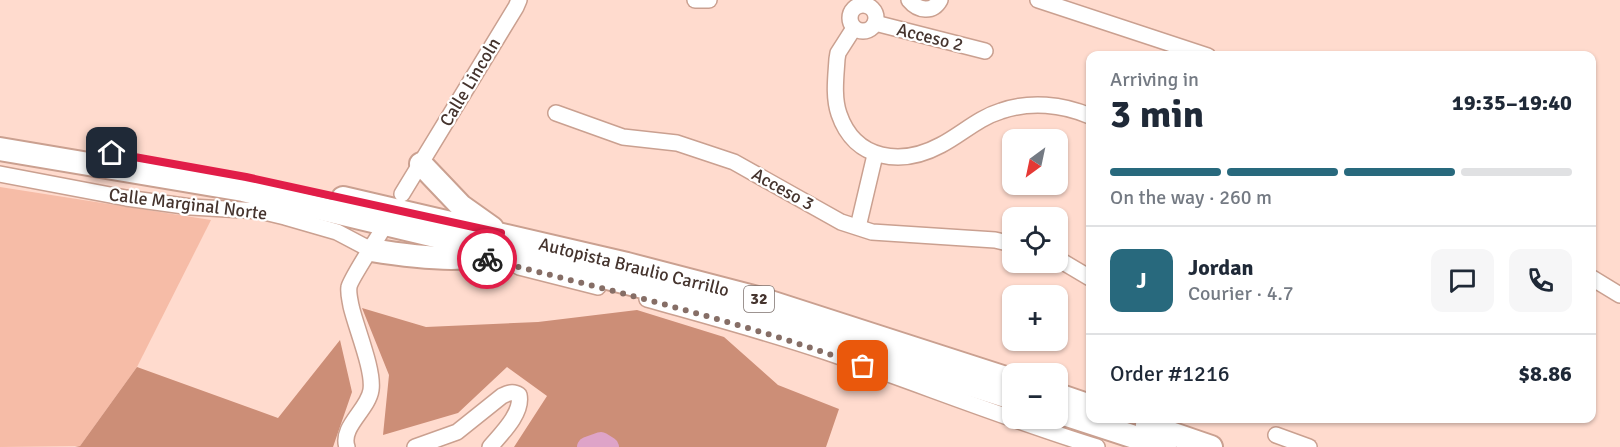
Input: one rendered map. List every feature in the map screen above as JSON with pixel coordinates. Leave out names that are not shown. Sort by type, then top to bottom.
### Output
[{"type":"highway","name":"Autopista Braulio Carrillo","points":[[0,134],[246,177],[491,247],[695,300],[1002,395]]},
{"type":"highway","name":"Autopista Braulio Carrillo","points":[[0,149],[243,190],[491,247],[627,264],[760,299],[1002,377]]},
{"type":"highway","points":[[376,241],[428,256],[491,247],[461,206],[421,164]]},
{"type":"highway","points":[[1068,398],[1086,405]]},
{"type":"highway","points":[[1068,415],[1086,421]]},
{"type":"highway","points":[[1092,423],[1165,447]]},
{"type":"highway","points":[[1141,423],[1211,447]]},
{"type":"street","name":"Calle Lincoln","points":[[402,194],[519,0]]},
{"type":"street","points":[[695,0],[709,0]]},
{"type":"street","points":[[1038,0],[1193,51]]},
{"type":"street","points":[[907,31],[911,2],[935,5],[923,35]]},
{"type":"street","points":[[852,3],[871,9],[875,15],[875,23],[866,31],[854,28],[850,21],[852,3]]},
{"type":"street","name":"Acceso 2","points":[[875,23],[985,51]]},
{"type":"street","points":[[854,28],[838,53],[836,96],[839,114],[848,133],[862,147],[875,155],[915,156],[941,145],[981,118],[1001,110],[1025,105],[1058,105],[1086,115]]},
{"type":"street","name":"Acceso 3","points":[[556,113],[623,137],[677,143],[734,162],[841,222],[872,232],[1002,242]]},
{"type":"street","points":[[858,227],[875,155]]},
{"type":"street","name":"Calle Marginal Norte","points":[[0,174],[126,198],[191,207],[260,211],[376,241]]},
{"type":"street","points":[[347,447],[346,435],[367,404],[371,390],[368,364],[354,318],[349,286],[376,241]]},
{"type":"street","points":[[491,247],[635,296],[827,353],[1046,432],[1098,447]]},
{"type":"street","points":[[1068,265],[1086,276]]},
{"type":"street","points":[[1596,280],[1620,295]]},
{"type":"street","points":[[416,447],[458,432],[502,396],[516,393],[520,401],[518,409],[490,447]]},
{"type":"street","points":[[1276,435],[1309,447]]},
{"type":"shaded area","points":[[0,187],[211,220],[137,367],[80,446],[0,447]]},
{"type":"shaded area","points":[[362,308],[426,327],[538,322],[637,310],[724,337],[778,385],[839,409],[826,447],[514,447],[547,396],[507,367],[458,413],[383,435],[389,375]]},
{"type":"shaded area","points":[[340,340],[352,392],[333,447],[75,447],[80,446],[137,367],[278,418]]},
{"type":"waterway","points":[[587,447],[601,442],[609,447]]},
{"type":"way so far","points":[[487,259],[700,314],[772,335],[863,366]]},
{"type":"route","points":[[112,153],[246,177],[501,233],[496,251],[477,256],[487,259]]}]
